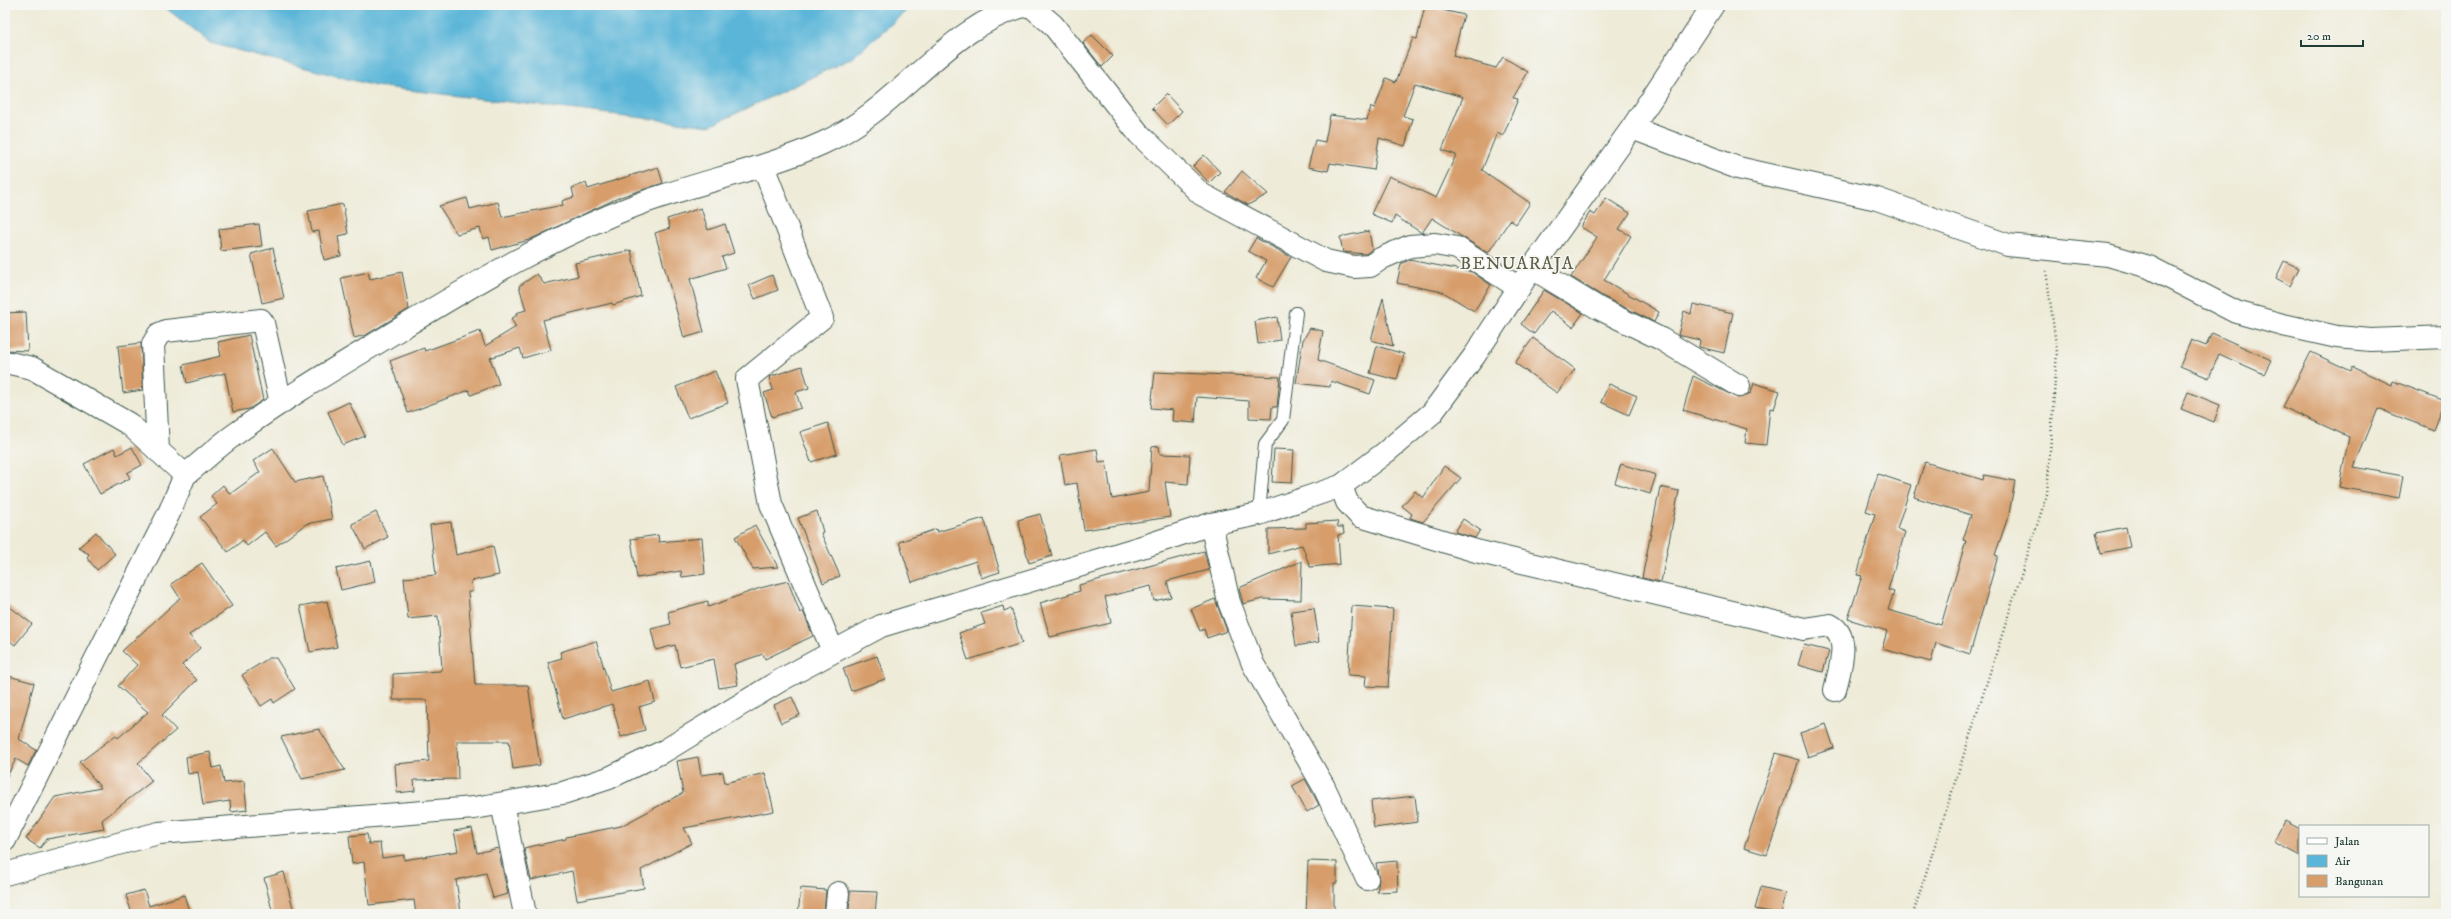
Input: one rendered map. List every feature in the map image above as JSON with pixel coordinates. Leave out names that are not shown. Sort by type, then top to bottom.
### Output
[{"type":"street","points":[[5,840],[169,513],[185,475],[234,435],[281,403],[423,315],[543,246],[641,203],[763,166],[823,143],[853,127],[887,103],[963,35],[1003,11],[1029,5],[1053,25],[1139,134],[1201,194],[1326,261],[1354,267],[1370,266],[1382,258],[1410,246],[1435,244],[1457,248],[1519,288]]},
{"type":"street","points":[[5,874],[159,833],[502,804],[563,794],[609,778],[666,750],[833,651],[881,626],[1148,545],[1210,524],[1259,514],[1341,486],[1386,452],[1432,413],[1476,355],[1532,268],[1632,128],[1713,5]]},
{"type":"street","points":[[1632,128],[1696,154],[1738,168],[1878,199],[1994,241],[2041,248],[2108,255],[2149,267],[2236,312],[2337,337],[2371,340],[2446,337]]},
{"type":"street","points":[[763,166],[822,318],[747,379],[771,504],[833,651]]},
{"type":"street","points":[[1532,268],[1598,308],[1661,339],[1739,386]]},
{"type":"street","points":[[158,451],[153,344],[159,334],[166,331],[261,320],[263,323],[281,403]]},
{"type":"street","points":[[5,362],[32,368],[129,424],[185,475]]},
{"type":"street","points":[[1341,486],[1347,502],[1360,516],[1476,551],[1804,629],[1830,625],[1839,631],[1841,640],[1842,655],[1835,690]]},
{"type":"street","points":[[1210,524],[1229,602],[1253,664],[1324,787],[1367,879]]},
{"type":"street","points":[[502,804],[525,914]]},
{"type":"street","points":[[836,914],[838,893]]},
{"type":"lane","points":[[1259,514],[1265,444],[1283,420],[1296,313]]},
{"type":"path","points":[[1913,914],[2047,494],[2057,352],[2041,248]]},
{"type":"water","points":[[162,5],[913,5],[852,58],[710,126],[375,86],[210,43]]},
{"type":"building","points":[[1425,6],[1464,15],[1453,56],[1496,68],[1503,57],[1528,72],[1513,98],[1518,99],[1503,136],[1497,133],[1482,170],[1530,203],[1516,224],[1510,220],[1488,253],[1432,218],[1422,233],[1395,216],[1392,223],[1371,214],[1389,176],[1436,198],[1456,155],[1442,150],[1463,97],[1415,83],[1403,116],[1413,119],[1405,146],[1379,138],[1374,170],[1330,163],[1328,171],[1308,167],[1315,140],[1325,142],[1330,115],[1367,120],[1371,107],[1375,108],[1386,78],[1396,82],[1413,38],[1417,39]]},
{"type":"building","points":[[1092,35],[1113,56],[1102,67],[1083,43]]},
{"type":"building","points":[[1166,94],[1182,111],[1168,125],[1152,108]]},
{"type":"building","points":[[1204,155],[1220,172],[1209,183],[1193,166]]},
{"type":"building","points":[[658,167],[663,183],[620,197],[529,240],[492,250],[489,237],[483,239],[480,228],[457,234],[439,206],[467,198],[470,209],[498,202],[502,217],[563,205],[562,201],[574,197],[572,188],[586,183],[588,189]]},
{"type":"building","points":[[1242,171],[1268,194],[1248,205],[1225,192]]},
{"type":"building","points":[[1606,198],[1630,213],[1619,229],[1631,236],[1604,280],[1659,312],[1654,322],[1604,297],[1571,277],[1597,237],[1581,227],[1590,212],[1595,215]]},
{"type":"building","points":[[343,204],[348,234],[338,236],[341,256],[324,260],[319,231],[312,232],[308,211]]},
{"type":"building","points":[[701,208],[708,230],[725,224],[734,253],[722,257],[726,268],[690,279],[704,332],[684,338],[655,233],[670,228],[667,219]]},
{"type":"building","points":[[259,224],[262,246],[221,251],[219,229]]},
{"type":"building","points":[[1369,231],[1372,249],[1366,254],[1343,252],[1340,237]]},
{"type":"building","points":[[1256,238],[1291,257],[1273,287],[1256,278],[1266,261],[1248,251]]},
{"type":"building","points":[[273,248],[284,298],[262,303],[251,254]]},
{"type":"building","points":[[631,250],[641,296],[613,305],[612,303],[543,320],[551,350],[523,358],[520,348],[490,358],[499,384],[471,395],[469,390],[408,413],[390,361],[424,348],[425,351],[480,331],[485,346],[516,327],[511,319],[517,315],[516,313],[526,310],[519,286],[537,274],[544,284],[578,276],[575,263]]},
{"type":"building","points":[[1409,260],[1472,272],[1491,285],[1474,311],[1443,292],[1397,283],[1401,264]]},
{"type":"building","points":[[2284,261],[2299,268],[2290,286],[2276,278]]},
{"type":"building","points":[[368,272],[370,279],[402,272],[409,309],[366,335],[354,338],[341,278]]},
{"type":"building","points":[[772,275],[778,290],[755,299],[749,285]]},
{"type":"building","points":[[1544,290],[1583,313],[1573,327],[1551,311],[1534,334],[1521,324]]},
{"type":"building","points":[[1383,298],[1393,346],[1371,340]]},
{"type":"building","points":[[1693,304],[1733,313],[1724,353],[1699,347],[1700,340],[1678,335],[1684,311],[1691,314]]},
{"type":"building","points":[[26,312],[28,351],[5,350],[5,313]]},
{"type":"building","points":[[1277,317],[1280,340],[1258,344],[1255,321]]},
{"type":"building","points":[[1310,328],[1323,331],[1318,360],[1375,380],[1370,394],[1331,381],[1330,387],[1296,383],[1303,340]]},
{"type":"building","points":[[2212,333],[2271,360],[2264,374],[2219,354],[2209,378],[2180,366],[2191,340],[2206,346]]},
{"type":"building","points":[[249,335],[263,400],[249,409],[233,412],[225,373],[187,383],[183,365],[221,356],[218,342]]},
{"type":"building","points":[[1533,338],[1575,369],[1557,393],[1515,363]]},
{"type":"building","points":[[141,343],[143,390],[123,393],[118,346]]},
{"type":"building","points":[[1377,346],[1404,354],[1397,380],[1370,373]]},
{"type":"building","points":[[2311,352],[2351,371],[2353,367],[2392,385],[2393,381],[2445,401],[2434,430],[2378,409],[2354,467],[2403,476],[2399,498],[2339,487],[2349,437],[2283,407]]},
{"type":"building","points":[[802,366],[809,388],[796,392],[801,408],[772,417],[764,393],[773,390],[769,377]]},
{"type":"building","points":[[715,371],[728,403],[688,418],[676,387]]},
{"type":"building","points":[[1155,372],[1280,377],[1277,407],[1272,407],[1271,419],[1249,418],[1249,401],[1197,397],[1195,423],[1172,421],[1173,410],[1151,408]]},
{"type":"building","points":[[1693,376],[1738,398],[1751,393],[1754,383],[1780,391],[1774,409],[1770,408],[1766,445],[1745,443],[1747,429],[1683,410]]},
{"type":"building","points":[[1609,384],[1637,396],[1629,415],[1601,402]]},
{"type":"building","points":[[2188,392],[2220,405],[2214,422],[2181,409]]},
{"type":"building","points":[[349,402],[365,436],[343,445],[328,412]]},
{"type":"building","points":[[828,423],[837,454],[811,462],[800,432]]},
{"type":"building","points":[[1159,446],[1160,454],[1190,455],[1188,484],[1165,482],[1170,517],[1084,530],[1077,483],[1065,485],[1060,455],[1097,449],[1099,462],[1106,461],[1112,499],[1149,492],[1152,447]]},
{"type":"building","points":[[132,447],[142,465],[127,473],[130,478],[100,494],[84,464],[114,448],[117,455]]},
{"type":"building","points":[[273,448],[295,482],[323,476],[332,519],[306,524],[276,546],[265,532],[247,546],[243,540],[228,552],[200,517],[217,504],[211,496],[223,485],[230,494],[260,472],[253,461]]},
{"type":"building","points":[[1274,449],[1294,450],[1292,483],[1272,482]]},
{"type":"building","points":[[1925,462],[1983,480],[1984,475],[2015,481],[2009,514],[1995,555],[1998,556],[1970,654],[1936,643],[1931,662],[1882,649],[1887,631],[1848,619],[1862,576],[1857,575],[1875,514],[1866,511],[1878,474],[1911,485],[1897,529],[1905,532],[1888,590],[1894,592],[1888,610],[1941,625],[1966,541],[1963,540],[1971,515],[1914,497]]},
{"type":"building","points":[[1621,464],[1656,475],[1650,494],[1615,483]]},
{"type":"building","points":[[1444,466],[1461,478],[1423,522],[1410,518],[1412,514],[1402,506],[1415,491],[1423,498]]},
{"type":"building","points":[[1660,487],[1679,491],[1661,582],[1642,578]]},
{"type":"building","points":[[817,511],[823,532],[821,533],[840,576],[823,583],[798,518]]},
{"type":"building","points":[[376,512],[388,537],[365,549],[352,524]]},
{"type":"building","points":[[1040,514],[1052,556],[1029,563],[1018,520]]},
{"type":"building","points":[[984,518],[1000,572],[981,578],[976,561],[912,582],[899,542],[936,529],[937,532]]},
{"type":"building","points":[[1463,519],[1480,530],[1475,538],[1455,532]]},
{"type":"building","points":[[1337,521],[1338,527],[1343,527],[1344,533],[1338,535],[1340,564],[1310,567],[1302,545],[1268,554],[1268,529],[1306,528],[1306,523]]},
{"type":"building","points":[[451,522],[456,555],[493,546],[499,575],[471,581],[472,592],[468,592],[475,685],[528,685],[540,765],[513,769],[509,741],[457,741],[458,779],[414,780],[415,791],[397,793],[395,764],[429,761],[427,700],[393,700],[393,674],[440,671],[442,668],[438,616],[408,619],[404,578],[436,575],[430,525]]},
{"type":"building","points":[[755,525],[778,567],[753,569],[735,537]]},
{"type":"building","points":[[2126,527],[2130,547],[2101,553],[2096,533]]},
{"type":"building","points":[[96,532],[115,554],[97,570],[87,558],[89,554],[78,548]]},
{"type":"building","points":[[658,535],[659,542],[702,538],[705,574],[682,577],[681,571],[637,578],[631,539]]},
{"type":"building","points":[[1204,551],[1209,570],[1167,581],[1171,597],[1154,601],[1151,586],[1105,597],[1111,623],[1050,637],[1040,603],[1080,591],[1079,585]]},
{"type":"building","points":[[371,561],[375,582],[341,590],[336,569]]},
{"type":"building","points":[[1302,561],[1301,600],[1262,599],[1243,604],[1239,588]]},
{"type":"building","points":[[202,563],[232,606],[189,635],[200,648],[182,665],[197,680],[162,715],[176,730],[138,763],[152,781],[102,820],[104,829],[47,839],[40,848],[26,839],[55,797],[101,788],[80,762],[116,735],[118,738],[148,712],[118,686],[137,665],[122,651],[180,598],[171,584]]},
{"type":"building","points":[[788,581],[800,613],[803,611],[813,636],[765,659],[763,654],[734,664],[738,685],[719,688],[714,659],[680,667],[675,645],[656,650],[651,629],[671,624],[668,612],[708,601],[708,607],[760,588]]},
{"type":"building","points":[[1215,599],[1227,631],[1207,638],[1204,629],[1200,631],[1191,609]]},
{"type":"building","points":[[327,601],[337,647],[310,652],[300,606]]},
{"type":"building","points":[[5,603],[32,624],[15,645],[5,637]]},
{"type":"building","points":[[1003,606],[1004,611],[1011,608],[1022,643],[968,660],[959,633],[985,624],[981,613]]},
{"type":"building","points":[[1352,606],[1393,609],[1388,687],[1365,686],[1366,676],[1348,675]]},
{"type":"building","points":[[1314,608],[1319,642],[1296,646],[1291,611]]},
{"type":"building","points":[[596,641],[611,692],[650,681],[655,702],[639,707],[645,730],[621,737],[612,704],[563,719],[548,662],[562,658],[560,652]]},
{"type":"building","points":[[1804,645],[1829,651],[1823,672],[1798,665]]},
{"type":"building","points":[[877,656],[885,679],[851,691],[843,668]]},
{"type":"building","points":[[269,658],[276,658],[295,689],[274,703],[272,699],[261,706],[242,675]]},
{"type":"building","points":[[5,675],[34,683],[19,739],[36,750],[28,766],[16,759],[5,780]]},
{"type":"building","points":[[792,697],[800,715],[781,723],[774,705]]},
{"type":"building","points":[[1826,724],[1834,748],[1808,757],[1800,733]]},
{"type":"building","points":[[319,729],[345,770],[302,779],[281,737]]},
{"type":"building","points":[[210,752],[213,768],[221,766],[224,783],[244,781],[247,810],[231,812],[230,801],[203,805],[198,772],[188,774],[186,757]]},
{"type":"building","points":[[1776,753],[1799,760],[1767,855],[1744,848]]},
{"type":"building","points":[[698,757],[701,775],[723,772],[725,783],[765,773],[774,811],[684,828],[692,843],[641,870],[644,888],[577,900],[572,871],[531,880],[524,848],[566,839],[566,837],[621,826],[683,793],[677,761]]},
{"type":"building","points":[[1305,779],[1319,805],[1307,812],[1292,786]]},
{"type":"building","points":[[1415,796],[1418,822],[1374,828],[1371,801]]},
{"type":"building","points":[[2285,821],[2299,828],[2299,855],[2274,842]]},
{"type":"building","points":[[472,828],[477,853],[498,848],[508,894],[493,898],[486,873],[456,880],[461,912],[416,914],[414,900],[369,905],[364,862],[352,864],[349,836],[367,834],[369,844],[380,843],[382,858],[404,855],[404,860],[458,851],[454,831]]},
{"type":"building","points":[[1308,861],[1337,862],[1337,883],[1334,883],[1334,914],[1306,914]]},
{"type":"building","points":[[1397,861],[1398,891],[1377,892],[1379,880],[1376,863]]},
{"type":"building","points":[[284,872],[294,912],[273,914],[264,878]]},
{"type":"building","points":[[1761,887],[1786,893],[1781,914],[1755,909]]},
{"type":"building","points":[[801,888],[826,890],[824,914],[798,914]]},
{"type":"building","points":[[144,890],[149,906],[184,895],[190,914],[132,914],[126,895]]},
{"type":"building","points":[[850,891],[877,892],[875,914],[849,914]]},
{"type":"district","name":"BENUARAJA","points":[[1517,264]]}]
